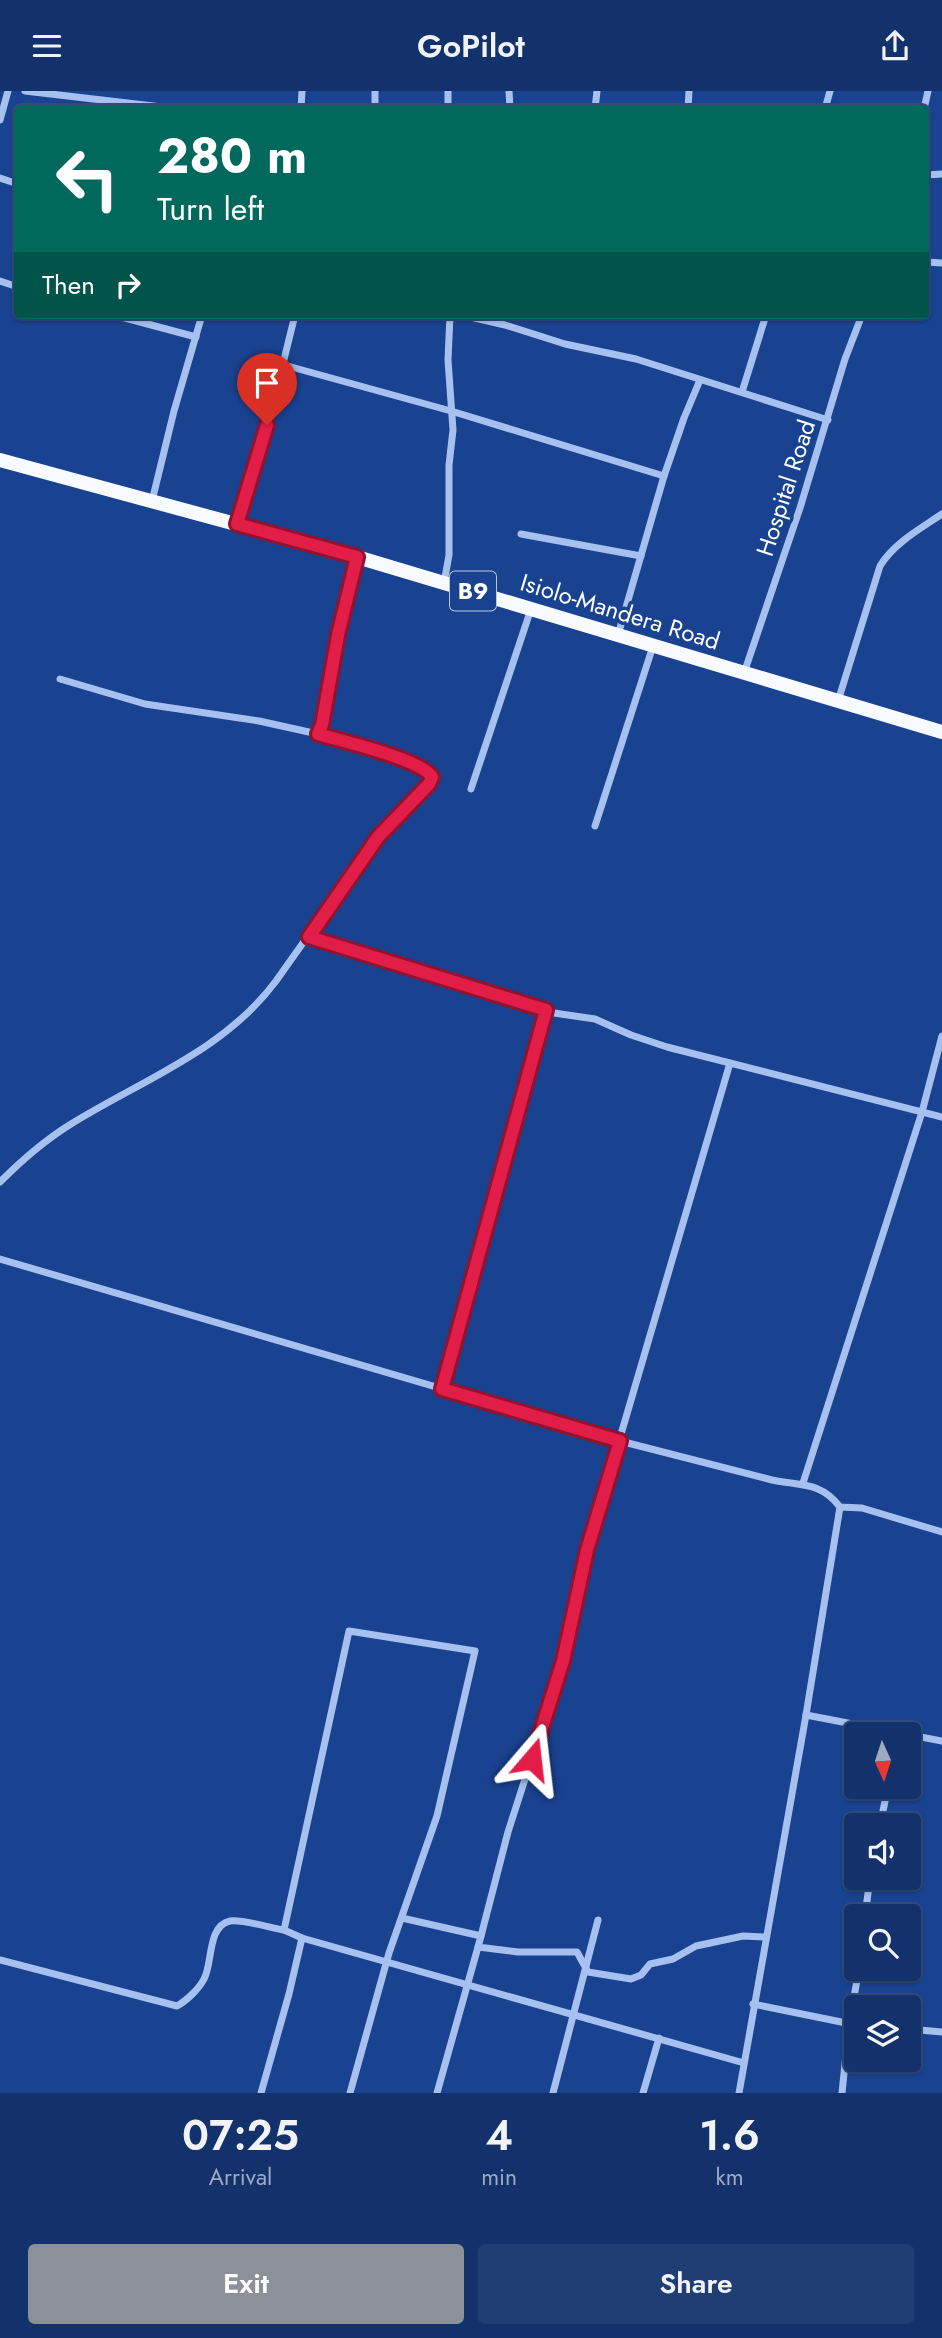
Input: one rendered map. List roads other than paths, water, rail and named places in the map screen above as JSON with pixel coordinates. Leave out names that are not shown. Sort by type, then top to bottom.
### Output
[{"type":"highway","name":"Isiolo-Mandera Road","points":[[0,460],[357,557],[837,703],[942,732]]},
{"type":"street","points":[[0,120],[8,91]]},
{"type":"street","points":[[25,91],[145,105]]},
{"type":"street","points":[[129,319],[196,337]]},
{"type":"street","points":[[152,501],[176,402],[201,319]]},
{"type":"street","points":[[237,524],[284,365],[294,319]]},
{"type":"street","points":[[444,583],[449,555],[449,465],[453,430],[448,360],[450,319]]},
{"type":"street","points":[[485,319],[565,344],[636,359],[828,420]]},
{"type":"street","points":[[742,392],[765,319]]},
{"type":"street","name":"Hospital Road","points":[[744,673],[828,420],[845,359],[860,319]]},
{"type":"street","points":[[284,365],[451,411],[664,476]]},
{"type":"street","points":[[618,635],[664,476],[700,380]]},
{"type":"street","points":[[837,703],[880,566],[898,544],[942,514]]},
{"type":"street","points":[[521,534],[641,556]]},
{"type":"street","points":[[318,734],[357,557]]},
{"type":"street","points":[[471,789],[532,609]]},
{"type":"street","points":[[595,826],[653,645]]},
{"type":"street","points":[[0,1182],[67,1126],[178,1065],[240,1022],[261,1002],[378,837],[429,784],[432,777],[431,773],[415,764],[318,734],[259,721],[145,704],[60,679]]},
{"type":"street","points":[[309,937],[546,1010],[572,1017],[595,1019],[644,1040],[942,1117]]},
{"type":"street","points":[[442,1389],[546,1010]]},
{"type":"street","points":[[803,1483],[922,1112],[942,1035]]},
{"type":"street","points":[[437,2093],[469,1984],[508,1832],[563,1661],[587,1550],[730,1063]]},
{"type":"street","points":[[0,1259],[620,1441],[772,1480],[803,1483],[826,1494],[840,1507],[862,1508],[942,1532]]},
{"type":"street","points":[[739,2093],[840,1507]]},
{"type":"street","points":[[284,1930],[349,1631],[475,1651],[437,1816],[387,1961],[350,2093]]},
{"type":"street","points":[[806,1715],[844,1722]]},
{"type":"street","points":[[921,1737],[942,1741]]},
{"type":"street","points":[[402,1918],[481,1936]]},
{"type":"street","points":[[553,2093],[598,1920]]},
{"type":"street","points":[[0,1960],[177,2006],[184,2002],[204,1979],[214,1937],[222,1925],[231,1921],[284,1930],[302,1938],[744,2063]]},
{"type":"street","points":[[585,1970],[631,1979],[641,1975],[650,1964],[673,1959],[696,1946],[743,1936],[766,1937]]},
{"type":"street","points":[[261,2093],[302,1938]]},
{"type":"street","points":[[478,1947],[518,1952],[577,1952],[582,1957],[585,1970]]},
{"type":"street","points":[[753,2004],[844,2023]]},
{"type":"street","points":[[921,2030],[942,2032]]},
{"type":"street","points":[[643,2093],[659,2038]]},
{"type":"street","points":[[842,2093],[845,2072]]}]
